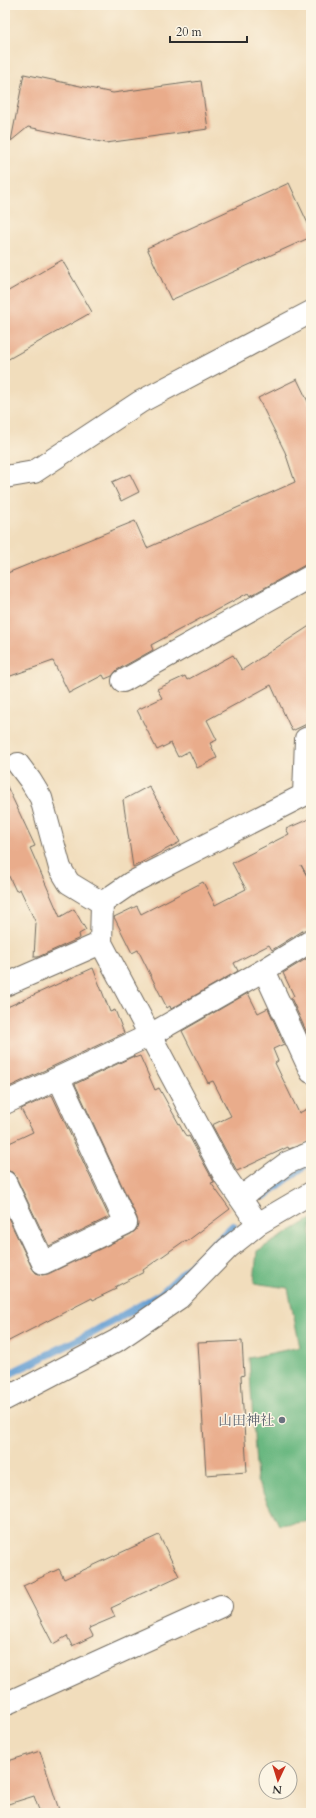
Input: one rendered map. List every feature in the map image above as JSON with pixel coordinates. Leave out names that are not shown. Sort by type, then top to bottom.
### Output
[{"type":"street","points":[[5,477],[34,472],[140,402],[311,312]]},
{"type":"street","points":[[123,681],[311,576]]},
{"type":"street","points":[[102,903],[132,883],[307,794],[306,739],[311,737]]},
{"type":"street","points":[[18,764],[41,798],[60,868],[69,883],[102,903]]},
{"type":"street","points":[[102,903],[101,943],[225,1176],[258,1224]]},
{"type":"street","points":[[5,1103],[150,1035],[264,970],[311,941]]},
{"type":"street","points":[[5,985],[101,943]]},
{"type":"street","points":[[264,970],[311,1072]]},
{"type":"street","points":[[5,1182],[44,1263],[126,1223],[59,1079]]},
{"type":"street","points":[[240,1198],[287,1163],[311,1153]]},
{"type":"street","points":[[5,1399],[116,1341],[179,1298],[228,1248],[258,1224],[311,1193]]},
{"type":"street","points":[[5,1704],[221,1606]]},
{"type":"green space","name":"山田神社","points":[[311,1219],[311,1521],[279,1525],[257,1481],[249,1358],[300,1347],[288,1288],[254,1283],[257,1251]]},
{"type":"building","points":[[24,74],[113,93],[201,81],[208,129],[106,143],[28,127],[11,141]]},
{"type":"building","points":[[289,183],[311,230],[311,237],[171,300],[147,248]]},
{"type":"building","points":[[62,260],[92,312],[5,361],[5,293]]},
{"type":"building","points":[[297,379],[311,408],[311,564],[305,565],[250,596],[248,593],[151,645],[153,650],[117,670],[112,676],[105,679],[103,675],[69,693],[53,661],[5,678],[5,574],[135,521],[147,548],[295,482],[285,452],[258,398]]},
{"type":"building","points":[[130,474],[139,492],[121,501],[112,482]]},
{"type":"building","points":[[311,625],[311,722],[292,731],[271,685],[207,720],[217,740],[210,743],[217,758],[197,768],[189,751],[178,757],[171,743],[157,750],[137,710],[162,698],[157,689],[185,676],[187,680],[233,655],[242,670]]},
{"type":"building","points":[[5,782],[35,846],[30,848],[60,917],[74,909],[86,930],[79,934],[80,938],[38,957],[34,957],[36,923],[20,889],[16,891],[5,868]]},
{"type":"building","points":[[149,786],[180,842],[133,867],[123,800]]},
{"type":"building","points":[[311,818],[311,929],[304,930],[272,950],[269,945],[234,963],[238,971],[171,1009],[170,1006],[167,1008],[138,950],[132,953],[114,917],[137,906],[141,914],[203,882],[215,905],[246,889],[232,863],[289,834],[286,829]]},
{"type":"building","points":[[311,956],[311,1031],[307,1033],[291,998],[294,996],[283,973]]},
{"type":"building","points":[[93,968],[110,1012],[115,1010],[124,1033],[9,1087],[5,1079],[5,1008]]},
{"type":"building","points":[[248,993],[258,1013],[268,1008],[284,1044],[273,1049],[278,1061],[275,1063],[299,1113],[311,1107],[311,1141],[289,1149],[288,1147],[237,1171],[212,1125],[231,1116],[213,1081],[208,1083],[182,1031]]},
{"type":"building","points":[[134,1056],[134,1058],[140,1056],[155,1090],[159,1088],[184,1133],[187,1137],[189,1136],[214,1182],[211,1183],[230,1209],[186,1242],[184,1241],[143,1270],[144,1272],[115,1287],[116,1289],[93,1300],[92,1298],[5,1343],[5,1211],[32,1268],[36,1273],[42,1275],[48,1274],[131,1234],[136,1230],[138,1224],[137,1218],[75,1084]]},
{"type":"building","points":[[52,1095],[109,1217],[49,1246],[16,1177],[12,1172],[5,1170],[5,1145],[33,1132],[21,1109]]},
{"type":"building","points":[[242,1341],[244,1375],[241,1376],[247,1472],[206,1475],[198,1343]]},
{"type":"building","points":[[159,1535],[179,1576],[111,1608],[115,1617],[89,1628],[93,1636],[72,1646],[67,1636],[53,1644],[23,1586],[59,1569],[64,1579]]},
{"type":"building","points":[[40,1751],[60,1813],[40,1813],[34,1796],[5,1805],[5,1762]]},
{"type":"waterway","points":[[264,1196],[305,1165]]},
{"type":"waterway","points":[[5,1376],[92,1333],[161,1294],[233,1226]]},
{"type":"place","name":"山田神社","points":[[282,1420]]}]
